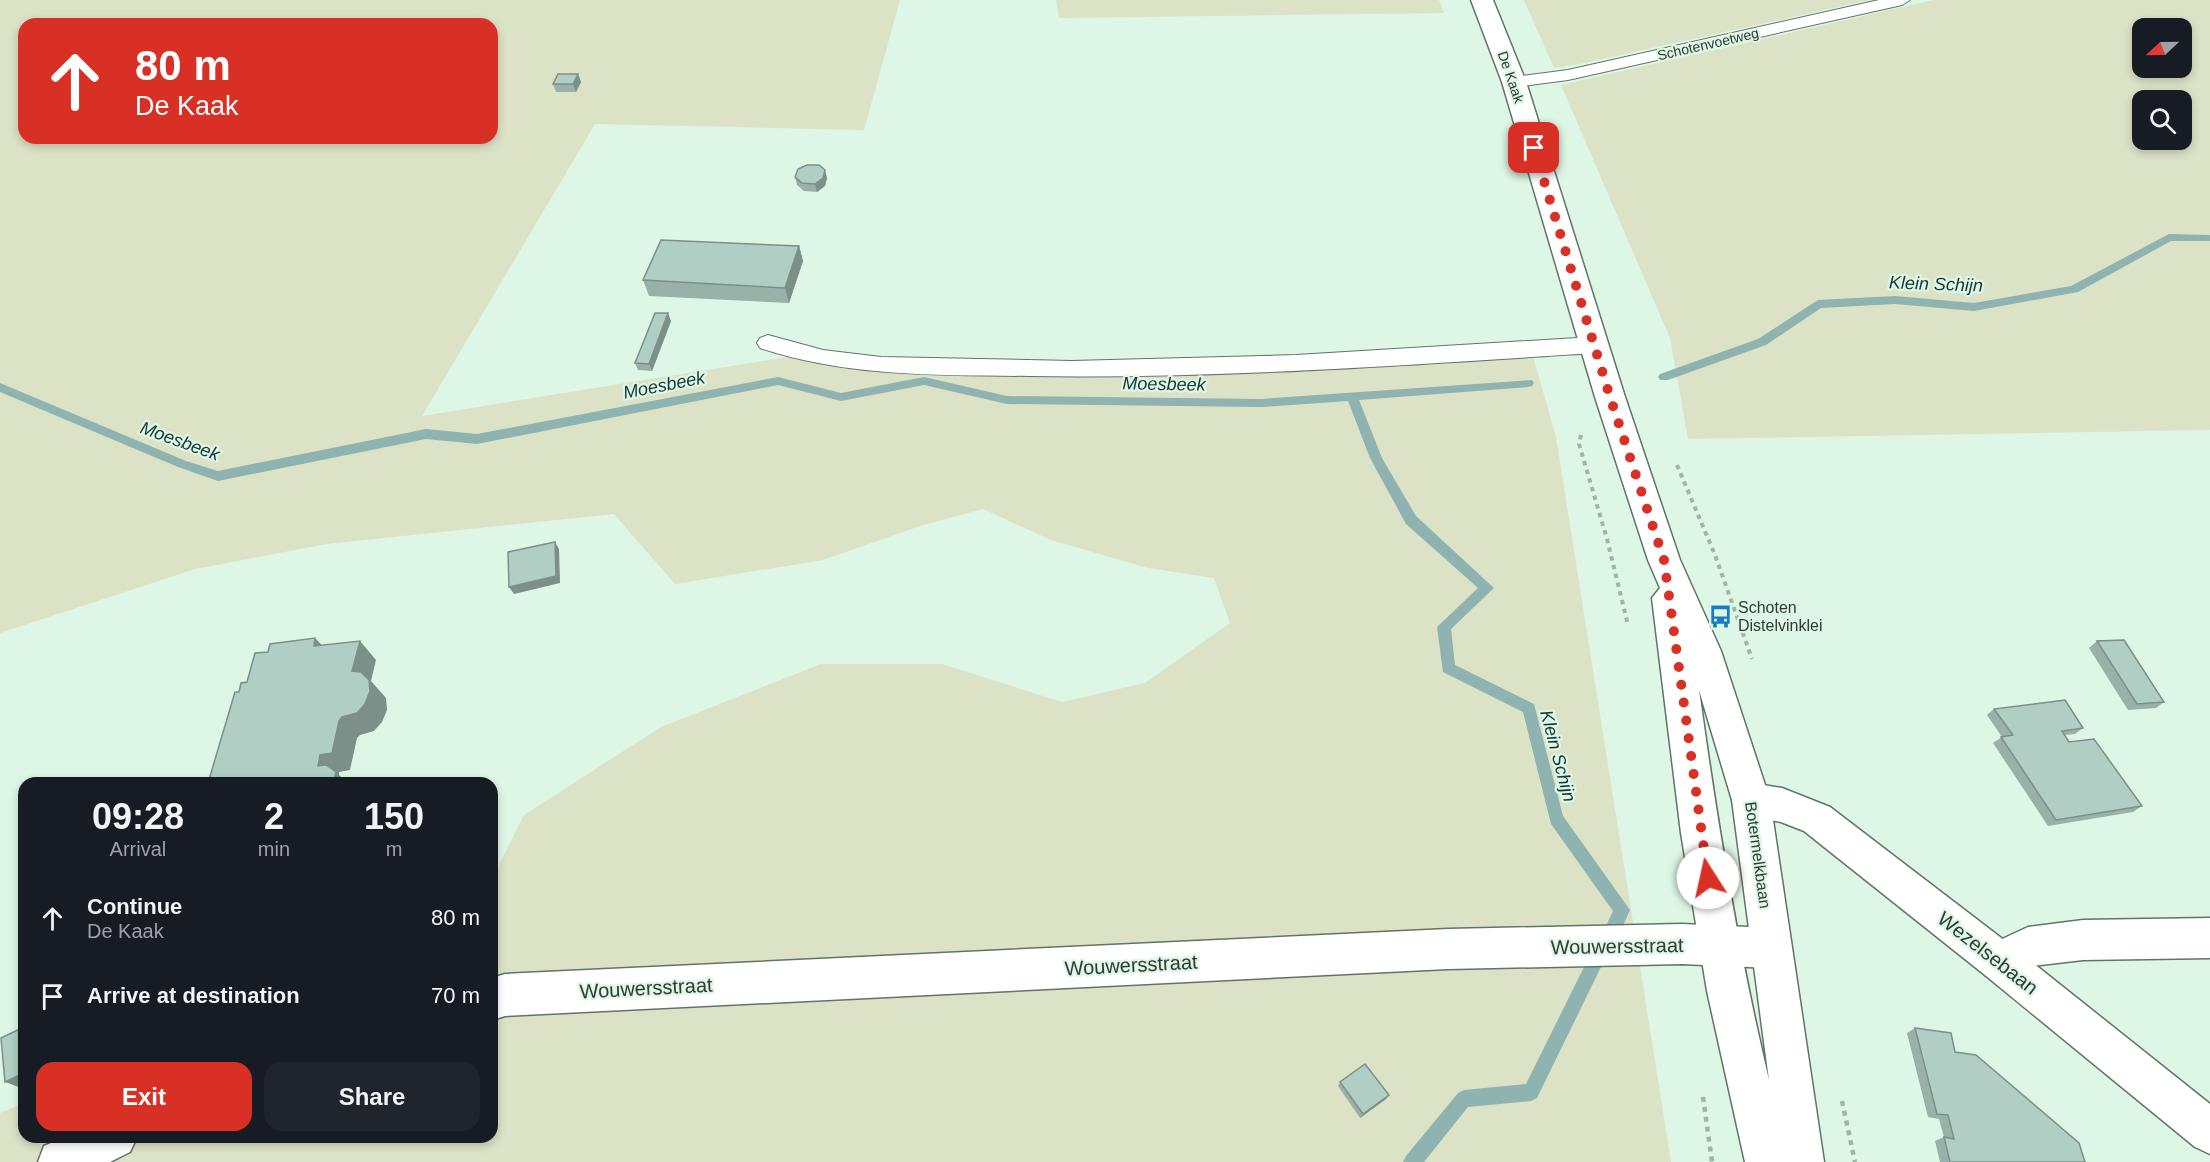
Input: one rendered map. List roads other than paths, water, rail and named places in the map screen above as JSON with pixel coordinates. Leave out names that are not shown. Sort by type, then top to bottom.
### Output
[{"type":"main road","name":"De Kaak","points":[[1482,0],[1514,82],[1610,397]]},
{"type":"main road","name":"Botermelkbaan","points":[[1610,397],[1664,560],[1704,651],[1751,800],[1802,1162]]},
{"type":"main road","name":"Botermelkbaan","points":[[1664,560],[1698,822],[1719,945],[1727,991],[1767,1162]]},
{"type":"main road","name":"Wezelsebaan","points":[[1751,800],[1782,805],[1817,819],[1999,961],[2210,1132]]},
{"type":"main road","points":[[1999,961],[2028,947],[2084,940],[2210,938]]},
{"type":"main road","name":"Wouwersstraat","points":[[498,997],[1448,949],[1719,945],[1771,948]]},
{"type":"main road","points":[[60,1162],[102,1143]]},
{"type":"lane","name":"Schotenvoetweg","points":[[1514,82],[1568,75],[1902,0]]},
{"type":"lane","points":[[768,343],[800,355],[897,366],[1089,370],[1250,366],[1594,345]]},
{"type":"waterway","name":"Klein Schijn","points":[[1664,377],[1762,342],[1818,304],[1895,300],[1974,307],[2074,289],[2169,237],[2210,238]]},
{"type":"waterway","name":"Moesbeek","points":[[0,387],[182,464],[218,476],[426,434],[477,439],[778,381],[841,397],[924,381],[1007,400],[1261,403],[1352,396]]},
{"type":"waterway","name":"Klein Schijn","points":[[1352,396],[1528,383]]},
{"type":"waterway","name":"Klein Schijn","points":[[1352,396],[1376,458],[1411,520],[1487,588],[1444,627],[1448,668],[1529,708],[1556,819],[1622,910],[1614,926]]},
{"type":"waterway","name":"Klein Schijn","points":[[1412,1162],[1464,1099],[1531,1092],[1594,965]]},
{"type":"place","name":"Schoten Distelvinklei","points":[[1720,616]]}]
